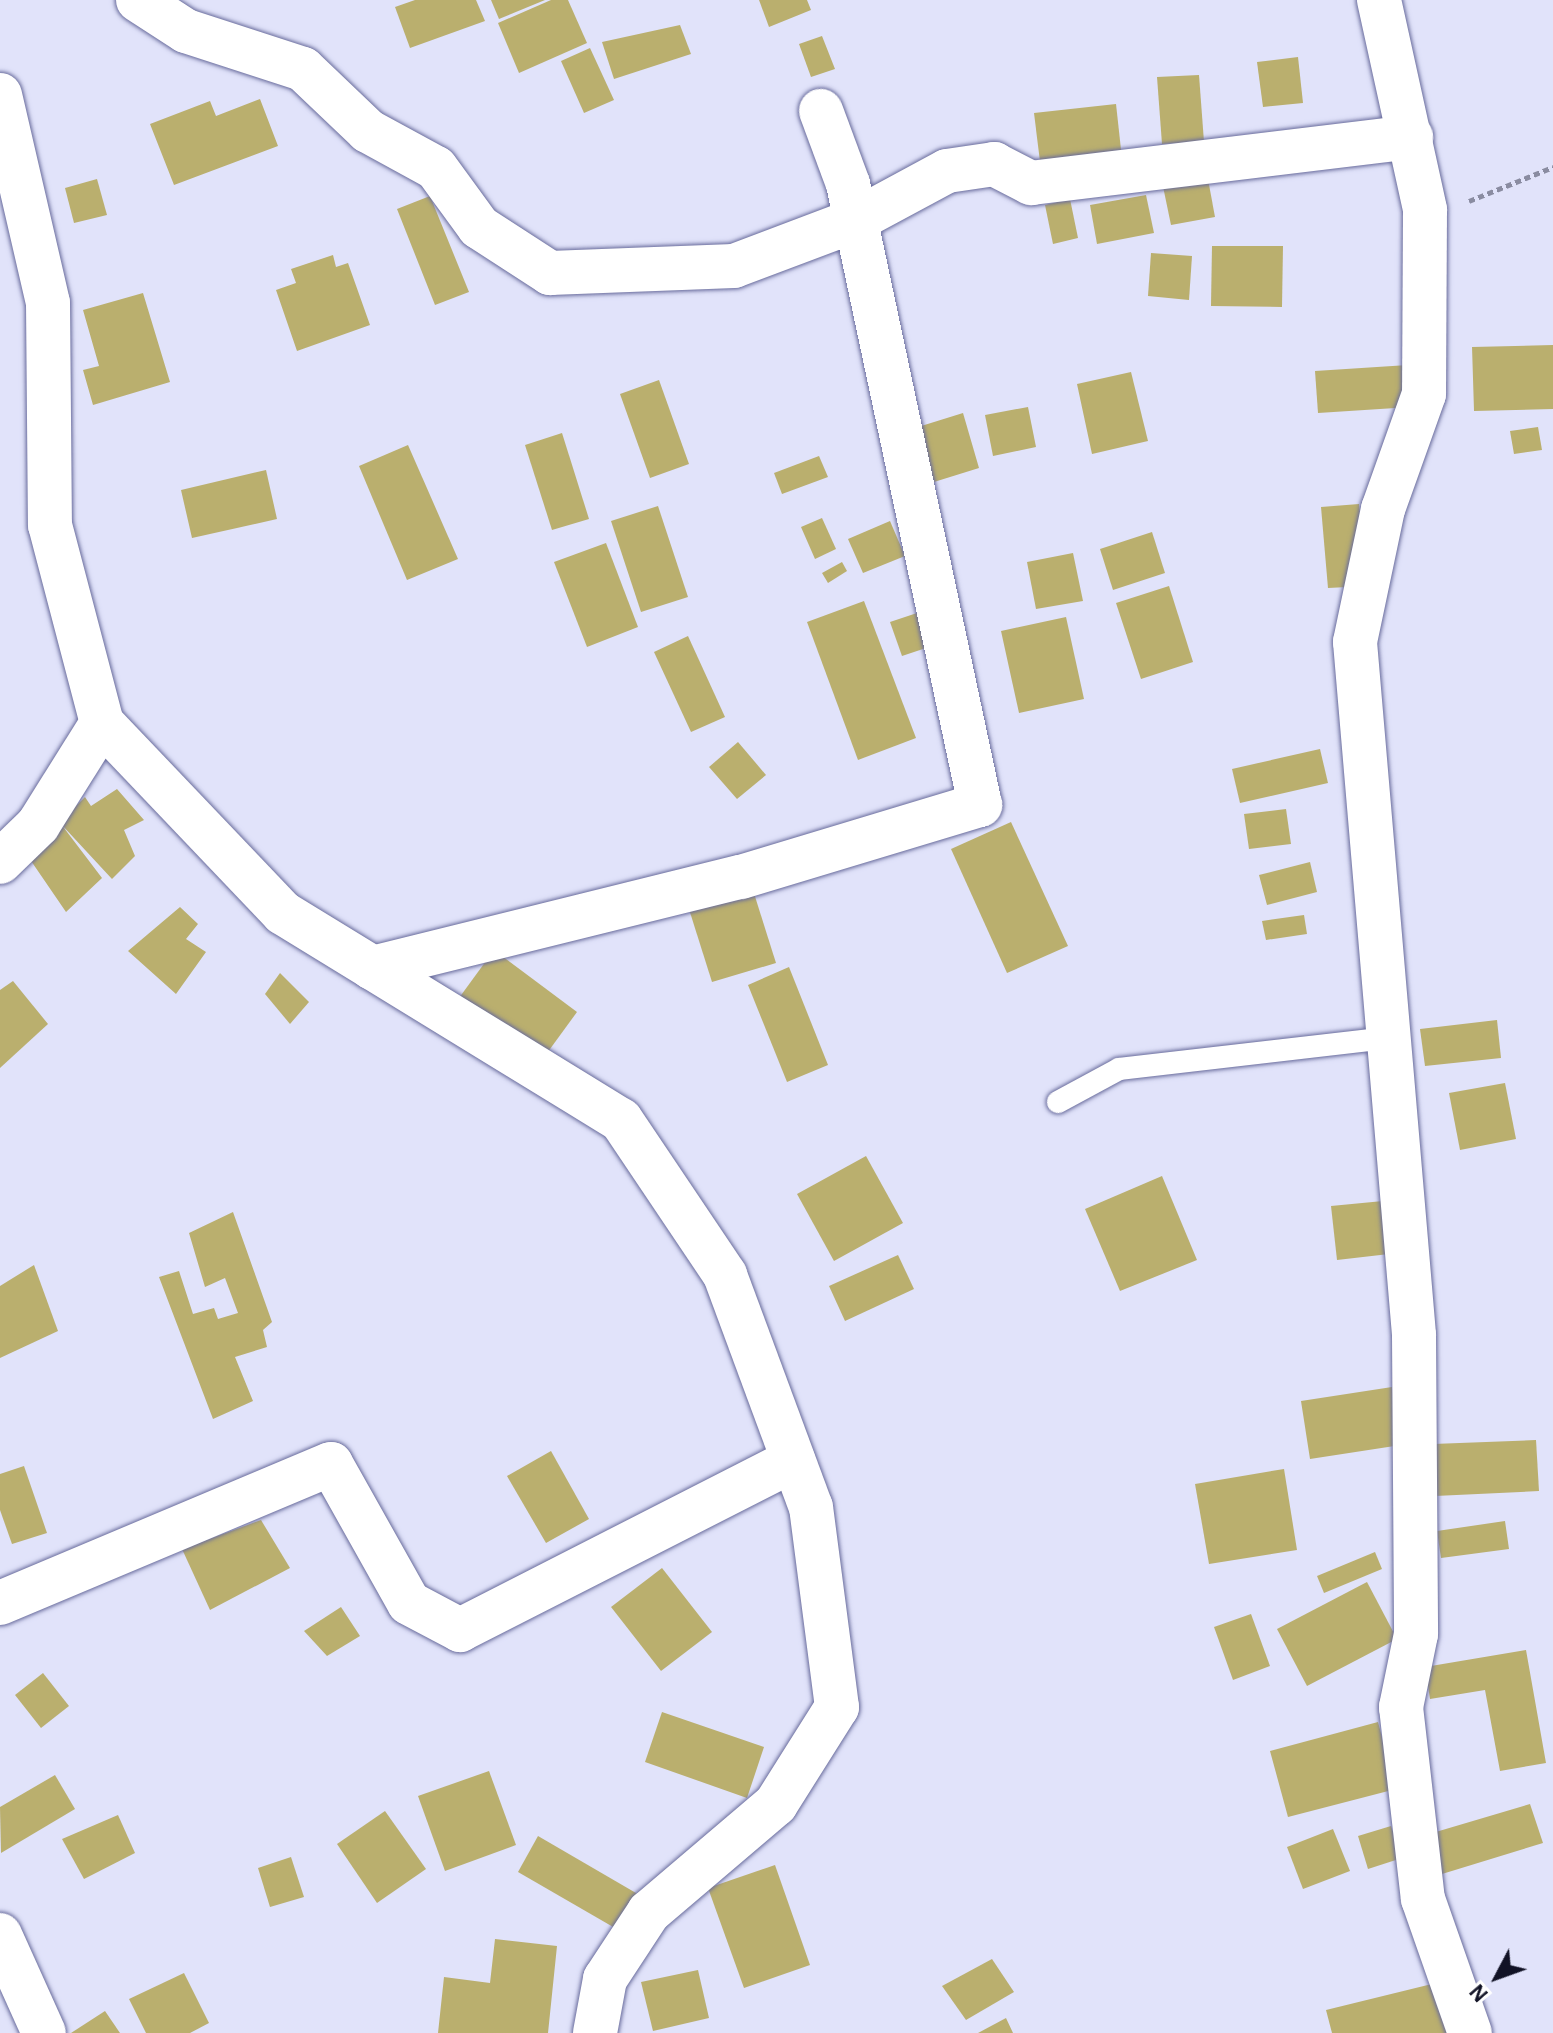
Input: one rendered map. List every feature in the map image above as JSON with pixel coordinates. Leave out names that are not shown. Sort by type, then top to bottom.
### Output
[{"type":"street","points":[[138,0],[186,31],[303,69],[368,131],[436,168],[479,227],[550,273],[734,266],[856,220],[958,169],[994,164],[1031,183],[1411,137]]},
{"type":"street","points":[[1379,0],[1411,137],[1424,240],[1424,394],[1383,509],[1355,642],[1414,1335],[1416,1634],[1401,1707],[1423,1899],[1470,2033]]},
{"type":"street","points":[[0,95],[48,303],[50,525],[102,723],[283,913],[621,1120],[725,1275],[811,1507],[837,1707],[776,1804],[649,1912],[605,1979],[595,2033]]},
{"type":"street","points":[[372,968],[741,877],[980,805],[856,220],[821,111]]},
{"type":"street","points":[[0,862],[38,825],[102,723]]},
{"type":"street","points":[[0,1603],[331,1464],[409,1603],[460,1630],[793,1460]]},
{"type":"street","points":[[0,1935],[44,2033]]},
{"type":"lane","points":[[1058,1102],[1119,1069],[1388,1038]]},
{"type":"path","points":[[1424,240],[1467,201],[1553,167]]},
{"type":"building","points":[[415,0],[476,0],[485,21],[410,48],[395,7]]},
{"type":"building","points":[[491,0],[545,0],[499,19]]},
{"type":"building","points":[[551,0],[568,0],[587,43],[519,73],[498,23]]},
{"type":"building","points":[[759,0],[807,0],[811,10],[769,27]]},
{"type":"building","points":[[680,25],[691,54],[614,79],[602,42]]},
{"type":"building","points":[[822,36],[835,69],[811,77],[799,44]]},
{"type":"building","points":[[590,48],[614,100],[584,113],[561,61]]},
{"type":"building","points":[[1298,57],[1303,103],[1263,107],[1257,62]]},
{"type":"building","points":[[1199,75],[1204,142],[1162,144],[1157,77]]},
{"type":"building","points":[[260,99],[278,146],[174,185],[150,124],[210,101],[216,116]]},
{"type":"building","points":[[1116,104],[1123,168],[1042,178],[1034,113]]},
{"type":"building","points":[[1205,163],[1215,217],[1171,225],[1160,172]]},
{"type":"building","points":[[97,179],[107,215],[74,223],[65,188]]},
{"type":"building","points":[[1146,195],[1154,233],[1097,244],[1090,205]]},
{"type":"building","points":[[430,196],[469,292],[435,305],[397,209]]},
{"type":"building","points":[[1070,199],[1078,238],[1053,244],[1045,205]]},
{"type":"building","points":[[1212,246],[1283,246],[1282,307],[1211,306]]},
{"type":"building","points":[[1151,253],[1192,256],[1189,300],[1148,296]]},
{"type":"building","points":[[333,255],[336,267],[348,263],[370,325],[297,351],[276,290],[296,283],[291,269]]},
{"type":"building","points":[[143,293],[170,382],[93,405],[83,370],[99,366],[83,310]]},
{"type":"building","points":[[1553,345],[1553,409],[1474,411],[1472,347]]},
{"type":"building","points":[[1408,365],[1411,407],[1318,413],[1315,371]]},
{"type":"building","points":[[1131,372],[1148,441],[1092,454],[1077,384]]},
{"type":"building","points":[[659,380],[689,464],[650,478],[620,394]]},
{"type":"building","points":[[1028,407],[1036,447],[993,456],[985,415]]},
{"type":"building","points":[[963,413],[979,468],[934,482],[918,427]]},
{"type":"building","points":[[1538,427],[1542,450],[1514,454],[1510,431]]},
{"type":"building","points":[[562,433],[589,519],[552,530],[525,445]]},
{"type":"building","points":[[408,445],[458,559],[407,580],[359,466]]},
{"type":"building","points":[[819,456],[828,477],[782,494],[774,473]]},
{"type":"building","points":[[266,470],[277,519],[192,538],[181,490]]},
{"type":"building","points":[[1359,504],[1367,586],[1328,588],[1321,507]]},
{"type":"building","points":[[658,506],[688,597],[641,612],[611,521]]},
{"type":"building","points":[[822,518],[836,549],[815,559],[801,527]]},
{"type":"building","points":[[890,521],[905,556],[863,573],[848,539]]},
{"type":"building","points":[[1152,532],[1165,573],[1113,590],[1100,549]]},
{"type":"building","points":[[606,543],[638,627],[587,647],[554,562]]},
{"type":"building","points":[[1073,553],[1083,601],[1036,609],[1027,562]]},
{"type":"building","points":[[842,562],[847,571],[828,583],[822,573]]},
{"type":"building","points":[[1169,586],[1193,662],[1141,679],[1116,603]]},
{"type":"building","points":[[864,601],[916,738],[858,760],[807,622]]},
{"type":"building","points":[[923,611],[935,645],[902,656],[890,622]]},
{"type":"building","points":[[1066,617],[1084,699],[1019,713],[1001,631]]},
{"type":"building","points":[[688,636],[725,717],[691,732],[654,652]]},
{"type":"building","points":[[738,742],[766,775],[737,799],[709,767]]},
{"type":"building","points":[[1320,749],[1328,783],[1240,803],[1232,769]]},
{"type":"building","points":[[117,789],[144,820],[124,830],[135,856],[112,879],[61,824],[102,878],[66,912],[27,855],[85,797],[91,806]]},
{"type":"building","points":[[1286,809],[1291,844],[1249,849],[1244,814]]},
{"type":"building","points":[[1011,822],[1068,946],[1007,973],[951,849]]},
{"type":"building","points":[[1310,862],[1317,892],[1267,905],[1259,875]]},
{"type":"building","points":[[752,887],[776,963],[712,982],[688,906]]},
{"type":"building","points":[[180,907],[198,924],[186,939],[206,952],[176,994],[128,951]]},
{"type":"building","points":[[1304,915],[1307,934],[1266,940],[1262,921]]},
{"type":"building","points":[[494,950],[577,1012],[542,1060],[459,998]]},
{"type":"building","points":[[789,967],[828,1065],[787,1082],[748,985]]},
{"type":"building","points":[[280,973],[309,1002],[290,1024],[265,994]]},
{"type":"building","points":[[13,981],[48,1024],[0,1068],[0,990]]},
{"type":"building","points":[[1497,1020],[1501,1058],[1425,1066],[1420,1029]]},
{"type":"building","points":[[1505,1083],[1516,1139],[1460,1150],[1449,1093]]},
{"type":"building","points":[[866,1156],[903,1223],[834,1261],[797,1194]]},
{"type":"building","points":[[1162,1176],[1197,1260],[1120,1291],[1085,1209]]},
{"type":"building","points":[[1383,1201],[1389,1254],[1337,1260],[1331,1206]]},
{"type":"building","points":[[233,1212],[272,1322],[263,1330],[267,1347],[235,1357],[253,1401],[213,1419],[159,1277],[179,1271],[193,1314],[214,1308],[218,1319],[238,1313],[225,1278],[205,1287],[189,1233]]},
{"type":"building","points":[[898,1255],[914,1289],[845,1321],[829,1286]]},
{"type":"building","points":[[34,1265],[58,1331],[0,1358],[0,1286]]},
{"type":"building","points":[[1392,1387],[1401,1445],[1310,1459],[1301,1401]]},
{"type":"building","points":[[1536,1440],[1539,1491],[1435,1496],[1433,1444]]},
{"type":"building","points":[[551,1451],[589,1519],[546,1543],[507,1476]]},
{"type":"building","points":[[24,1466],[47,1533],[12,1544],[0,1510],[0,1474]]},
{"type":"building","points":[[1284,1469],[1297,1550],[1209,1564],[1195,1484]]},
{"type":"building","points":[[261,1520],[290,1568],[210,1610],[182,1549]]},
{"type":"building","points":[[1505,1521],[1509,1549],[1441,1558],[1437,1531]]},
{"type":"building","points":[[1375,1552],[1382,1569],[1324,1593],[1317,1576]]},
{"type":"building","points":[[662,1568],[712,1632],[661,1671],[611,1607]]},
{"type":"building","points":[[1367,1582],[1397,1639],[1307,1686],[1277,1629]]},
{"type":"building","points":[[341,1607],[360,1636],[327,1656],[304,1631]]},
{"type":"building","points":[[1251,1614],[1270,1666],[1233,1680],[1214,1627]]},
{"type":"building","points":[[1526,1650],[1546,1763],[1500,1771],[1485,1690],[1430,1699],[1425,1667]]},
{"type":"building","points":[[43,1673],[69,1706],[41,1728],[15,1695]]},
{"type":"building","points":[[662,1712],[764,1747],[747,1798],[645,1762]]},
{"type":"building","points":[[1378,1722],[1396,1789],[1288,1817],[1270,1751]]},
{"type":"building","points":[[489,1771],[516,1845],[445,1871],[418,1796]]},
{"type":"building","points":[[55,1775],[75,1809],[1,1853],[0,1807]]},
{"type":"building","points":[[1530,1804],[1543,1843],[1442,1874],[1429,1834]]},
{"type":"building","points":[[385,1811],[426,1869],[377,1903],[337,1844]]},
{"type":"building","points":[[118,1815],[135,1853],[84,1879],[62,1839]]},
{"type":"building","points":[[1391,1826],[1402,1858],[1368,1869],[1358,1836]]},
{"type":"building","points":[[1333,1829],[1350,1871],[1303,1889],[1287,1847]]},
{"type":"building","points":[[538,1836],[648,1900],[627,1935],[518,1872]]},
{"type":"building","points":[[291,1857],[304,1897],[270,1907],[258,1868]]},
{"type":"building","points":[[775,1865],[810,1965],[744,1988],[708,1888]]},
{"type":"building","points":[[495,1939],[557,1946],[548,2033],[438,2033],[444,1977],[490,1983]]},
{"type":"building","points":[[992,1959],[1014,1992],[966,2020],[942,1986]]},
{"type":"building","points":[[698,1970],[709,2018],[653,2031],[641,1982]]},
{"type":"building","points":[[184,1973],[209,2023],[190,2033],[146,2033],[129,1999]]},
{"type":"building","points":[[1440,1982],[1453,2033],[1332,2033],[1326,2010]]},
{"type":"building","points":[[105,2011],[120,2033],[71,2033]]},
{"type":"building","points":[[1006,2018],[1013,2033],[978,2033]]}]
